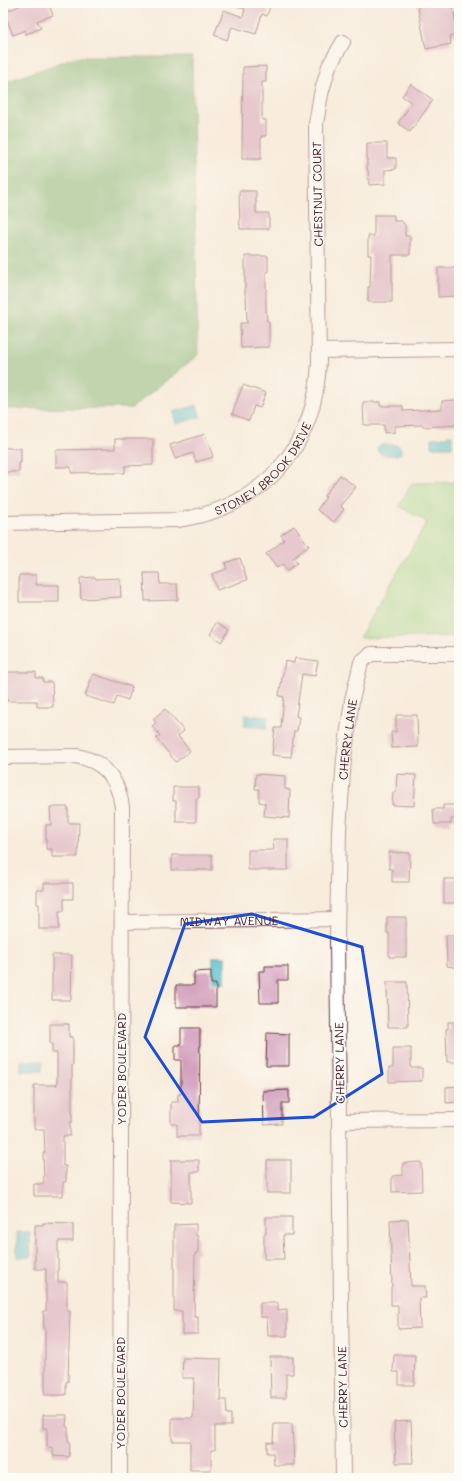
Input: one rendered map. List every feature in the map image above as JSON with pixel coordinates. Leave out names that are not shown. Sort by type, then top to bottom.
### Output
[{"type":"street","name":"CHESTNUT COURT","points":[[319,351],[316,124],[320,94],[329,66],[343,42]]},
{"type":"street","points":[[319,351],[459,349]]},
{"type":"street","name":"STONEY BROOK DRIVE","points":[[3,523],[178,520],[211,512],[230,505],[254,491],[275,473],[300,440],[308,422],[316,395],[319,375],[319,351]]},
{"type":"street","name":"CHERRY LANE","points":[[343,1478],[337,919],[339,830],[344,759],[352,700],[361,662],[371,654],[459,654]]},
{"type":"street","name":"YODER BOULEVARD","points":[[3,757],[76,756],[84,758],[97,763],[107,771],[115,782],[120,794],[122,807],[120,1478]]},
{"type":"street","name":"MIDWAY AVENUE","points":[[122,922],[337,919]]},
{"type":"street","points":[[339,1121],[459,1120]]},
{"type":"highlighted area","points":[[252,914],[362,947],[382,1074],[314,1117],[202,1122],[145,1037],[185,924]]},
{"type":"green space","points":[[75,57],[192,57],[198,355],[132,408],[3,409],[3,83]]},
{"type":"green space","points":[[459,482],[459,636],[359,638],[427,522],[399,506],[412,483]]},
{"type":"water","points":[[197,405],[200,417],[176,424],[173,412]]},
{"type":"water","points":[[448,435],[452,435],[452,447],[432,447],[432,438],[448,437]]},
{"type":"water","points":[[380,445],[398,445],[401,448],[401,453],[386,455],[380,453],[378,452],[377,448]]},
{"type":"water","points":[[245,715],[268,717],[267,728],[244,726]]},
{"type":"water","points":[[213,957],[225,957],[225,982],[213,982]]},
{"type":"water","points":[[21,1061],[42,1061],[42,1071],[21,1071]]},
{"type":"water","points":[[17,1232],[30,1232],[31,1257],[17,1257]]},
{"type":"building","points":[[27,3],[48,3],[53,15],[37,21],[41,28],[26,34],[25,30],[13,35],[4,12]]},
{"type":"building","points":[[234,3],[271,3],[267,16],[262,14],[256,34],[232,27],[227,40],[214,35],[224,10],[243,17],[245,9],[234,5]]},
{"type":"building","points":[[417,3],[452,3],[458,35],[450,36],[451,44],[426,49]]},
{"type":"building","points":[[266,66],[266,82],[262,82],[262,120],[266,120],[266,136],[261,136],[261,159],[242,159],[243,67]]},
{"type":"building","points":[[411,84],[433,100],[410,132],[398,123],[412,103],[402,96]]},
{"type":"building","points":[[367,143],[387,143],[387,158],[396,158],[396,169],[385,170],[385,184],[369,185],[367,170]]},
{"type":"building","points":[[239,191],[256,191],[256,213],[269,213],[269,229],[240,229]]},
{"type":"building","points":[[374,215],[394,215],[394,221],[401,221],[405,225],[405,236],[410,236],[410,255],[392,255],[392,302],[368,302],[371,255],[368,255],[368,236],[374,236]]},
{"type":"building","points":[[245,256],[268,256],[268,272],[266,272],[266,308],[267,321],[269,321],[269,347],[241,348],[240,323],[247,323]]},
{"type":"building","points":[[438,268],[459,268],[459,296],[438,297]]},
{"type":"building","points":[[243,385],[266,393],[260,408],[254,406],[249,421],[232,414]]},
{"type":"building","points":[[456,400],[457,408],[459,408],[459,425],[423,427],[423,425],[395,426],[395,432],[384,433],[384,425],[364,425],[363,402],[380,402],[380,406],[403,406],[403,411],[442,409],[442,401]]},
{"type":"building","points":[[205,434],[213,457],[196,462],[193,453],[175,459],[170,445]]},
{"type":"building","points":[[115,439],[153,439],[153,465],[125,466],[125,473],[71,473],[71,467],[56,467],[56,450],[115,449]]},
{"type":"building","points":[[3,448],[21,448],[21,463],[19,463],[19,472],[5,472],[5,463],[3,463]]},
{"type":"building","points":[[340,475],[356,487],[340,506],[344,509],[334,522],[317,510],[326,497],[324,496]]},
{"type":"building","points":[[294,526],[309,546],[293,558],[297,563],[287,571],[282,564],[277,568],[266,554],[284,540],[281,535]]},
{"type":"building","points":[[240,558],[247,580],[217,590],[212,574],[227,569],[225,563]]},
{"type":"building","points":[[144,573],[159,573],[160,584],[177,584],[178,600],[145,601]]},
{"type":"building","points":[[19,575],[36,575],[36,585],[59,585],[59,602],[19,602]]},
{"type":"building","points":[[95,577],[96,579],[120,578],[121,597],[81,599],[80,578]]},
{"type":"building","points":[[218,622],[229,630],[221,642],[210,634]]},
{"type":"building","points":[[295,658],[318,661],[315,676],[302,674],[296,716],[299,717],[297,731],[294,731],[291,757],[272,755],[275,728],[281,728],[284,697],[279,696],[285,661],[294,663]]},
{"type":"building","points":[[6,672],[36,672],[36,678],[43,678],[43,682],[52,682],[53,707],[37,707],[37,701],[7,701]]},
{"type":"building","points":[[93,674],[132,687],[128,700],[117,696],[114,705],[85,696]]},
{"type":"building","points":[[165,709],[184,731],[178,736],[190,751],[176,762],[156,738],[160,735],[152,726],[156,723],[153,719]]},
{"type":"building","points":[[396,715],[417,715],[418,747],[392,748],[391,732],[396,732]]},
{"type":"building","points":[[256,774],[285,776],[285,789],[290,790],[289,818],[264,816],[265,803],[259,802],[259,789],[255,789]]},
{"type":"building","points":[[397,774],[416,775],[414,806],[392,805],[393,792],[396,792]]},
{"type":"building","points":[[173,787],[199,787],[199,798],[196,798],[196,822],[176,822],[176,801],[173,801]]},
{"type":"building","points":[[443,805],[459,805],[459,819],[451,819],[451,824],[434,824],[433,809],[443,809]]},
{"type":"building","points":[[50,807],[68,807],[68,823],[79,823],[78,857],[52,857],[52,849],[46,849],[46,825],[51,825]]},
{"type":"building","points":[[273,839],[288,839],[288,870],[248,870],[248,850],[274,850]]},
{"type":"building","points":[[389,852],[410,853],[409,882],[392,882],[392,869],[389,869]]},
{"type":"building","points":[[172,855],[212,855],[212,870],[172,870]]},
{"type":"building","points":[[444,879],[459,879],[459,903],[444,903]]},
{"type":"building","points":[[44,883],[73,883],[73,899],[64,899],[64,911],[59,911],[59,929],[39,929],[39,904],[37,904],[37,890],[44,890]]},
{"type":"building","points":[[387,917],[406,917],[406,957],[389,957]]},
{"type":"building","points":[[446,935],[459,935],[459,968],[447,966]]},
{"type":"building","points":[[52,955],[72,955],[71,1000],[52,1000]]},
{"type":"building","points":[[265,966],[288,966],[288,980],[278,980],[278,1003],[260,1003],[259,971],[265,971]]},
{"type":"building","points":[[211,971],[211,984],[216,984],[216,1007],[176,1007],[176,985],[194,985],[194,972]]},
{"type":"building","points":[[387,982],[407,982],[408,1027],[388,1027]]},
{"type":"building","points":[[448,1022],[459,1022],[459,1062],[447,1062],[446,1029],[448,1029]]},
{"type":"building","points":[[50,1024],[69,1024],[69,1037],[73,1037],[72,1122],[70,1122],[70,1136],[63,1136],[63,1166],[66,1166],[66,1182],[63,1182],[63,1196],[34,1196],[34,1184],[44,1184],[43,1153],[45,1153],[44,1129],[34,1129],[34,1085],[57,1085],[57,1053],[52,1053],[52,1044],[50,1044]]},
{"type":"building","points":[[181,1028],[200,1028],[199,1136],[177,1136],[177,1124],[171,1124],[171,1102],[178,1102],[178,1094],[181,1094],[181,1060],[175,1060],[175,1045],[181,1045]]},
{"type":"building","points":[[267,1033],[289,1034],[289,1066],[266,1066]]},
{"type":"building","points":[[393,1048],[411,1048],[411,1068],[422,1068],[422,1081],[389,1082],[389,1068],[393,1068]]},
{"type":"building","points":[[459,1086],[459,1102],[446,1103],[446,1087]]},
{"type":"building","points":[[289,1090],[289,1103],[282,1103],[282,1124],[264,1125],[263,1091]]},
{"type":"building","points":[[171,1160],[199,1160],[199,1172],[191,1172],[191,1203],[171,1202]]},
{"type":"building","points":[[267,1160],[291,1160],[291,1193],[267,1193]]},
{"type":"building","points":[[421,1162],[422,1191],[392,1192],[392,1176],[403,1175],[403,1163]]},
{"type":"building","points":[[266,1217],[292,1217],[292,1235],[283,1235],[284,1259],[264,1259]]},
{"type":"building","points":[[408,1219],[411,1286],[425,1286],[426,1298],[419,1298],[420,1328],[398,1329],[398,1305],[391,1305],[392,1286],[390,1220]]},
{"type":"building","points":[[43,1223],[73,1224],[73,1241],[58,1241],[58,1282],[67,1282],[67,1311],[70,1311],[68,1382],[66,1382],[66,1395],[45,1395],[45,1328],[43,1311],[46,1311],[46,1269],[35,1269],[35,1225],[43,1225]]},
{"type":"building","points":[[196,1224],[198,1253],[195,1253],[194,1317],[198,1317],[198,1334],[182,1334],[182,1311],[174,1311],[174,1225]]},
{"type":"building","points":[[260,1303],[278,1303],[278,1310],[287,1309],[287,1336],[268,1336],[267,1317],[260,1317]]},
{"type":"building","points":[[394,1355],[415,1355],[414,1385],[399,1385],[399,1372],[393,1372]]},
{"type":"building","points":[[270,1357],[293,1357],[293,1374],[286,1374],[286,1398],[271,1398]]},
{"type":"building","points":[[183,1358],[221,1359],[220,1400],[226,1400],[227,1414],[231,1414],[231,1426],[215,1426],[215,1450],[211,1450],[211,1470],[190,1470],[190,1441],[172,1441],[172,1418],[193,1418],[194,1378],[182,1378]]},
{"type":"building","points":[[43,1415],[67,1415],[66,1427],[68,1427],[68,1441],[70,1441],[69,1457],[53,1456],[53,1448],[47,1447],[47,1428],[43,1428]]},
{"type":"building","points":[[411,1421],[413,1463],[396,1463],[394,1422]]},
{"type":"building","points":[[274,1424],[292,1424],[294,1465],[274,1465],[273,1453],[267,1453],[267,1442],[273,1443]]}]
